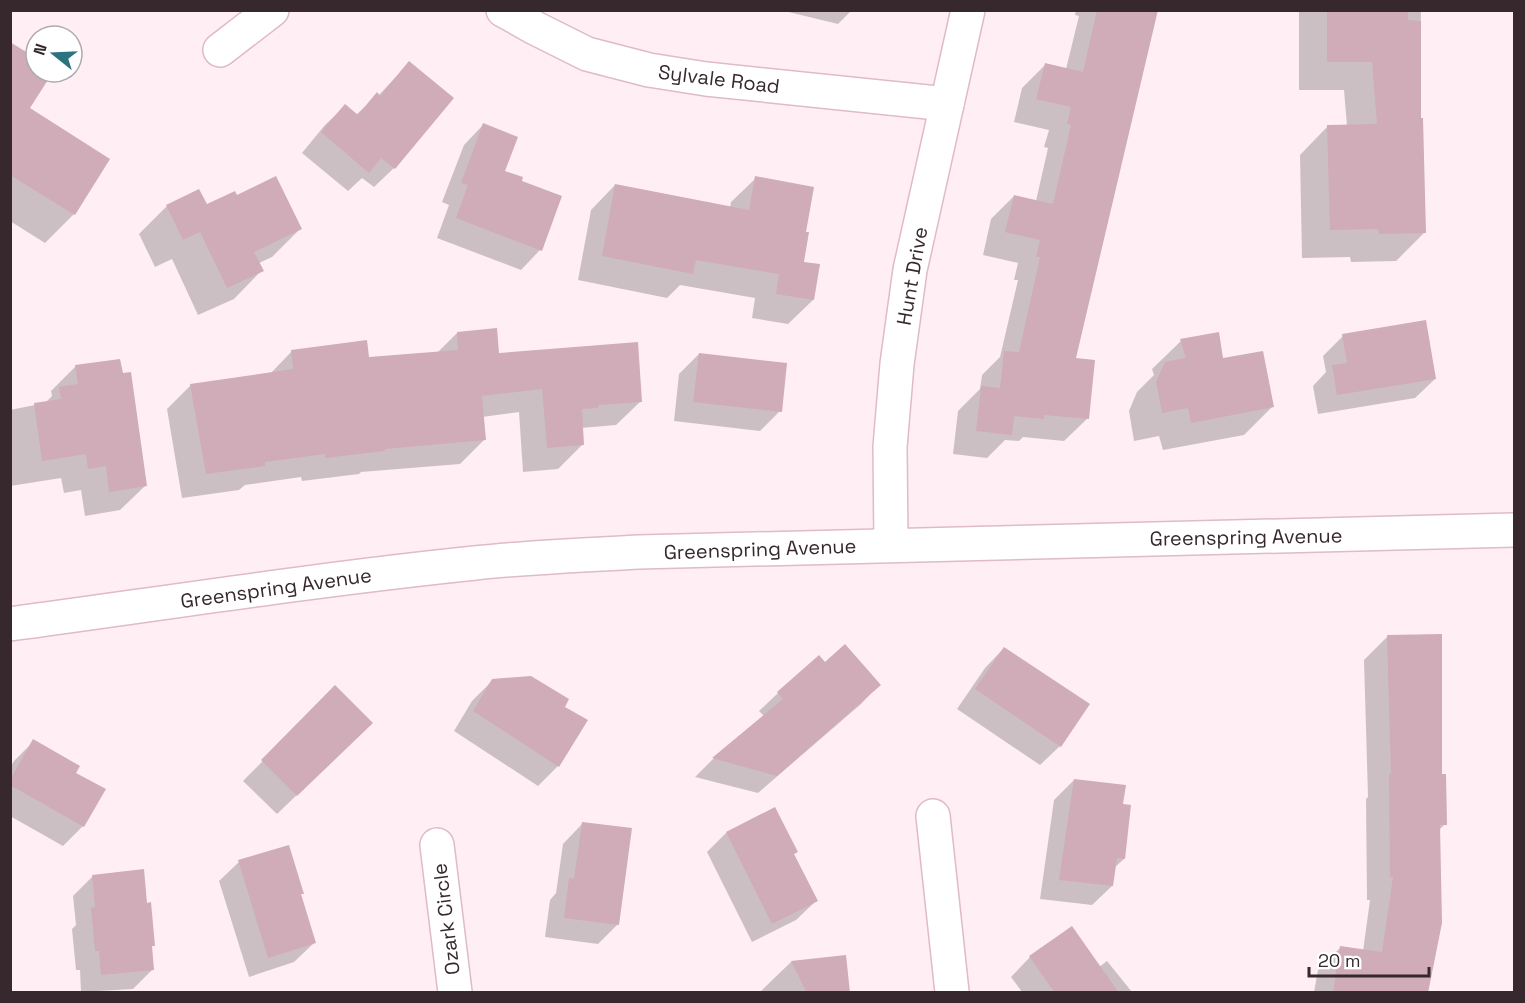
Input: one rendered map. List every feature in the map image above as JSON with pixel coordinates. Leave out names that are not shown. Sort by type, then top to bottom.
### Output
[{"type":"main road","points":[[220,50],[273,10]]},
{"type":"main road","name":"Sylvale Road","points":[[503,10],[587,54],[649,70],[706,79],[947,104]]},
{"type":"main road","name":"Hunt Drive","points":[[891,545],[890,447],[897,364],[910,270],[968,10]]},
{"type":"main road","name":"Greenspring Avenue","points":[[10,624],[381,573],[478,563],[639,552],[1515,530]]},
{"type":"main road","points":[[933,816],[952,993]]},
{"type":"main road","name":"Ozark Circle","points":[[437,845],[454,993]]},
{"type":"building","points":[[1097,10],[1158,10],[1076,358],[1095,360],[1089,419],[1044,415],[1044,419],[1014,416],[1012,435],[976,431],[981,386],[1000,388],[1004,351],[1019,352],[1040,257],[1036,257],[1040,240],[1005,232],[1014,195],[1053,204],[1071,125],[1067,124],[1071,107],[1036,99],[1045,63],[1083,72]]},
{"type":"building","points":[[1327,10],[1408,10],[1408,20],[1421,21],[1421,118],[1423,118],[1426,233],[1379,234],[1378,229],[1330,230],[1327,125],[1377,124],[1372,62],[1327,62]]},
{"type":"building","points":[[10,42],[24,51],[24,84],[45,84],[30,108],[110,159],[75,215],[10,175]]},
{"type":"building","points":[[409,61],[454,98],[395,169],[381,158],[369,173],[321,132],[345,104],[358,115],[377,92],[380,96]]},
{"type":"building","points":[[483,123],[518,137],[505,171],[523,177],[522,181],[562,196],[542,251],[456,218],[468,185],[461,183]]},
{"type":"building","points":[[276,176],[302,229],[254,252],[264,271],[227,288],[200,232],[183,240],[166,205],[199,189],[207,204],[235,191],[237,195]]},
{"type":"building","points":[[755,176],[814,187],[806,232],[809,232],[804,262],[820,264],[814,300],[776,294],[779,274],[696,260],[693,274],[602,256],[615,184],[749,210]]},
{"type":"building","points":[[1426,320],[1436,379],[1337,395],[1332,365],[1347,363],[1342,334]]},
{"type":"building","points":[[497,328],[499,353],[638,342],[642,402],[598,405],[598,408],[582,409],[584,445],[547,448],[542,389],[482,396],[486,440],[385,449],[385,451],[325,458],[325,454],[265,462],[265,466],[206,474],[190,384],[293,369],[291,350],[367,340],[369,357],[458,350],[457,332]]},
{"type":"building","points":[[1219,332],[1223,358],[1263,351],[1274,407],[1191,423],[1188,408],[1162,413],[1156,382],[1165,362],[1186,358],[1180,339]]},
{"type":"building","points":[[699,353],[787,363],[782,412],[693,402]]},
{"type":"building","points":[[120,359],[123,373],[131,372],[147,486],[109,492],[106,466],[88,469],[86,454],[42,461],[34,403],[61,399],[59,387],[78,384],[75,365]]},
{"type":"building","points":[[1442,634],[1442,774],[1446,774],[1447,825],[1440,825],[1442,923],[1428,993],[1333,993],[1340,946],[1382,952],[1393,877],[1390,877],[1389,774],[1391,774],[1387,635]]},
{"type":"building","points":[[845,644],[881,685],[777,776],[712,758],[783,699],[777,692],[819,655],[825,662]]},
{"type":"building","points":[[1004,647],[1090,704],[1061,747],[975,689]]},
{"type":"building","points":[[531,676],[569,699],[565,707],[588,720],[559,767],[473,711],[492,679]]},
{"type":"building","points":[[335,685],[373,723],[297,796],[261,760]]},
{"type":"building","points":[[33,739],[80,766],[76,773],[106,789],[84,827],[10,785],[10,780]]},
{"type":"building","points":[[1074,779],[1126,785],[1123,804],[1131,805],[1125,859],[1117,858],[1113,886],[1059,880]]},
{"type":"building","points":[[775,807],[798,852],[794,854],[818,901],[772,924],[726,832]]},
{"type":"building","points":[[582,822],[632,828],[619,925],[564,918],[569,878],[574,879]]},
{"type":"building","points":[[289,845],[316,943],[268,958],[238,860]]},
{"type":"building","points":[[144,869],[147,903],[151,902],[155,946],[152,946],[154,970],[101,975],[99,951],[95,951],[91,908],[95,907],[92,875]]},
{"type":"building","points":[[1072,926],[1119,993],[1055,993],[1029,956]]},
{"type":"building","points":[[846,955],[850,993],[807,993],[791,961]]}]
